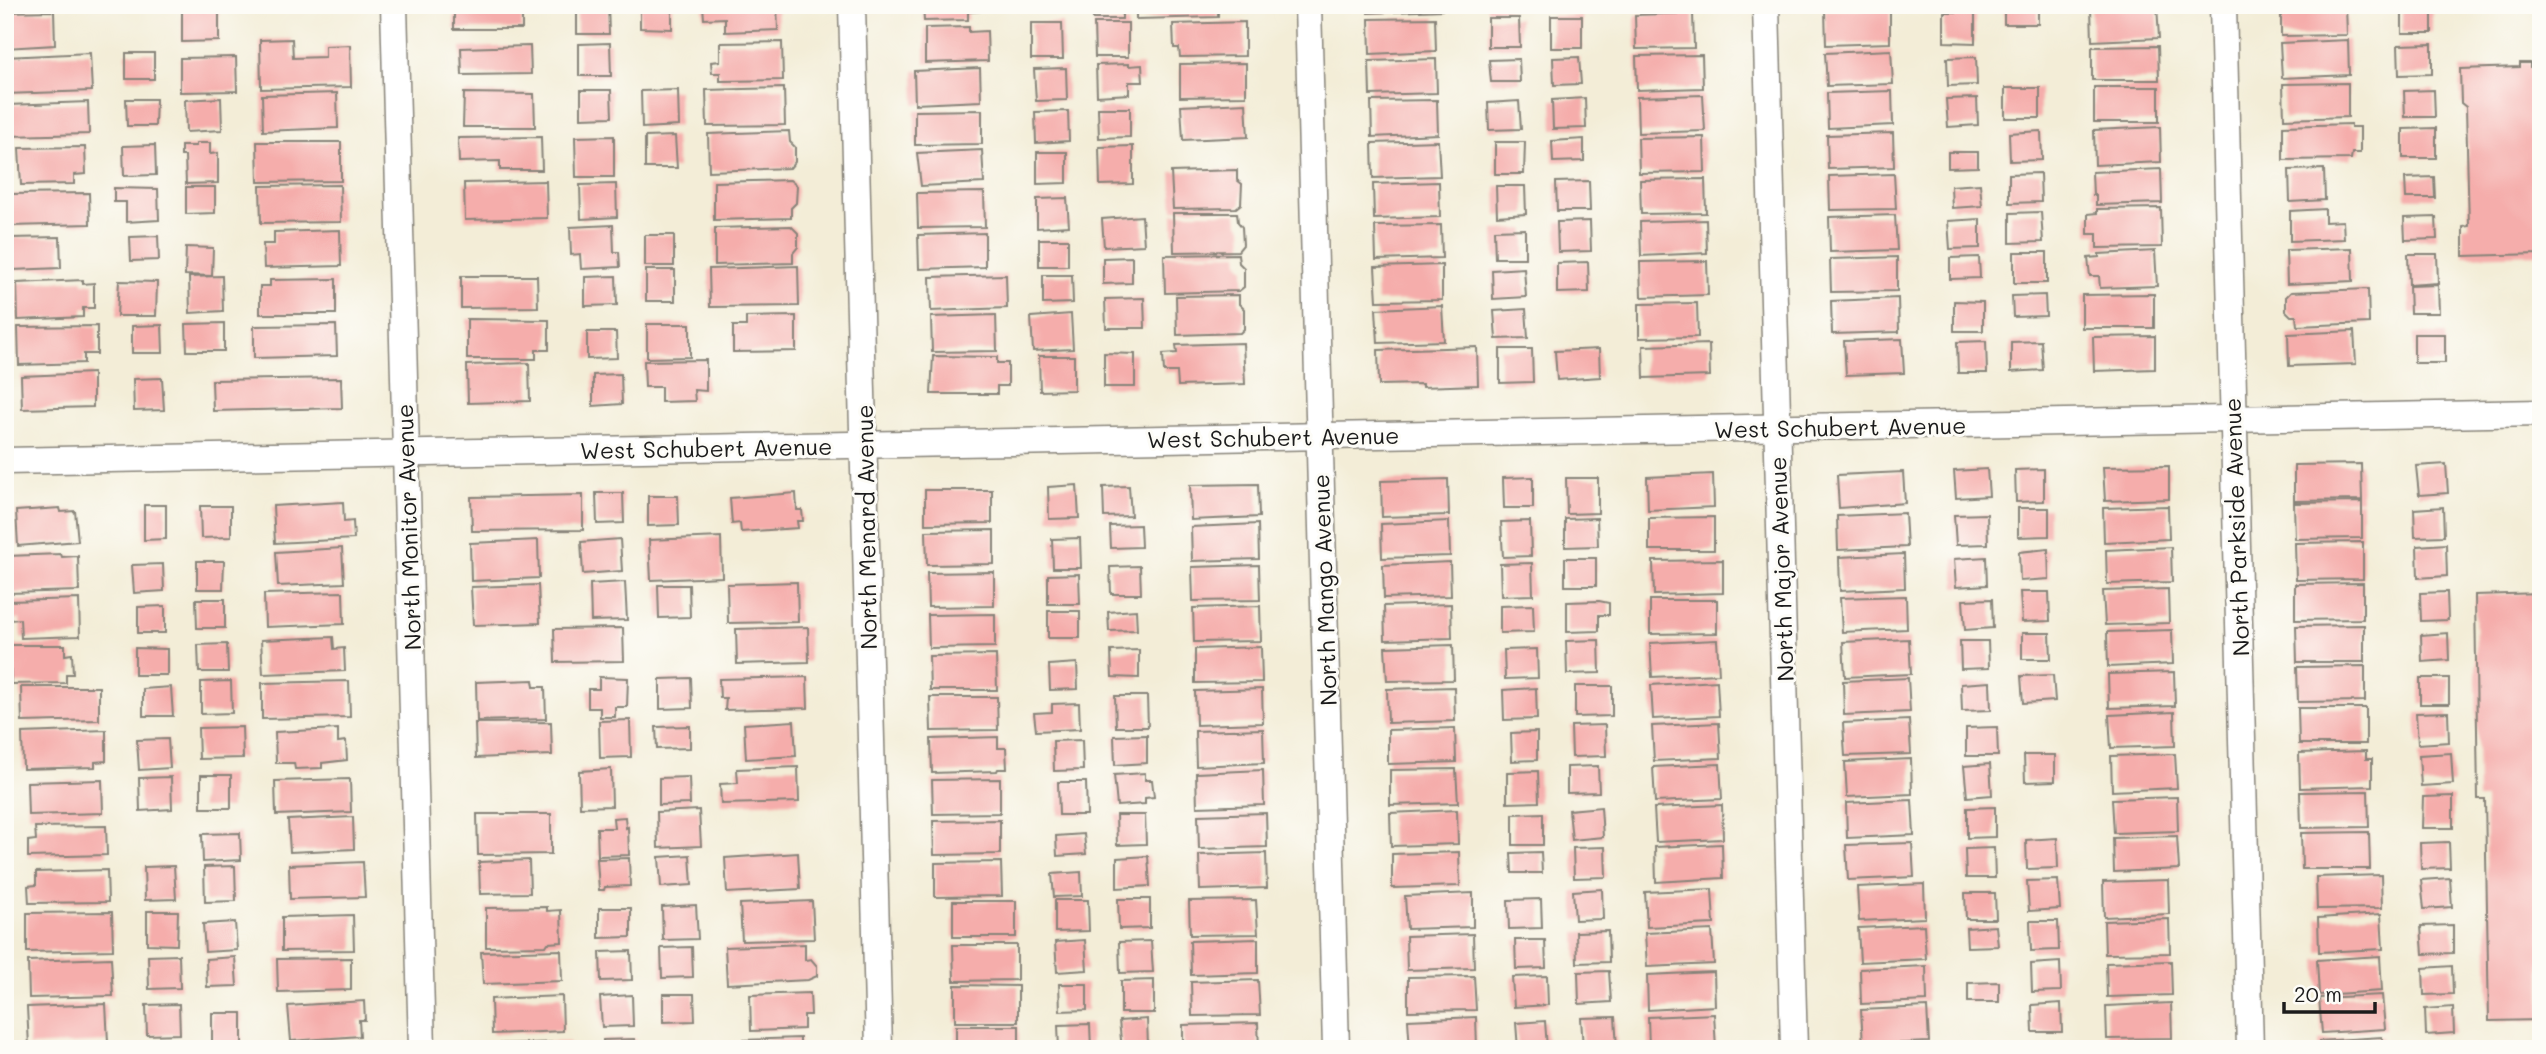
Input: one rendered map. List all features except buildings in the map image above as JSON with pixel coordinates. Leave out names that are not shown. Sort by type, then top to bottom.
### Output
[{"type":"street","name":"North Monitor Avenue","points":[[394,5],[422,1049]]},
{"type":"street","name":"North Menard Avenue","points":[[852,5],[879,1049]]},
{"type":"street","name":"North Mango Avenue","points":[[1308,5],[1336,1049]]},
{"type":"street","name":"North Major Avenue","points":[[1766,5],[1794,1049]]},
{"type":"street","name":"North Parkside Avenue","points":[[2222,5],[2250,1049]]},
{"type":"street","name":"West Schubert Avenue","points":[[5,461],[2541,413]]}]
